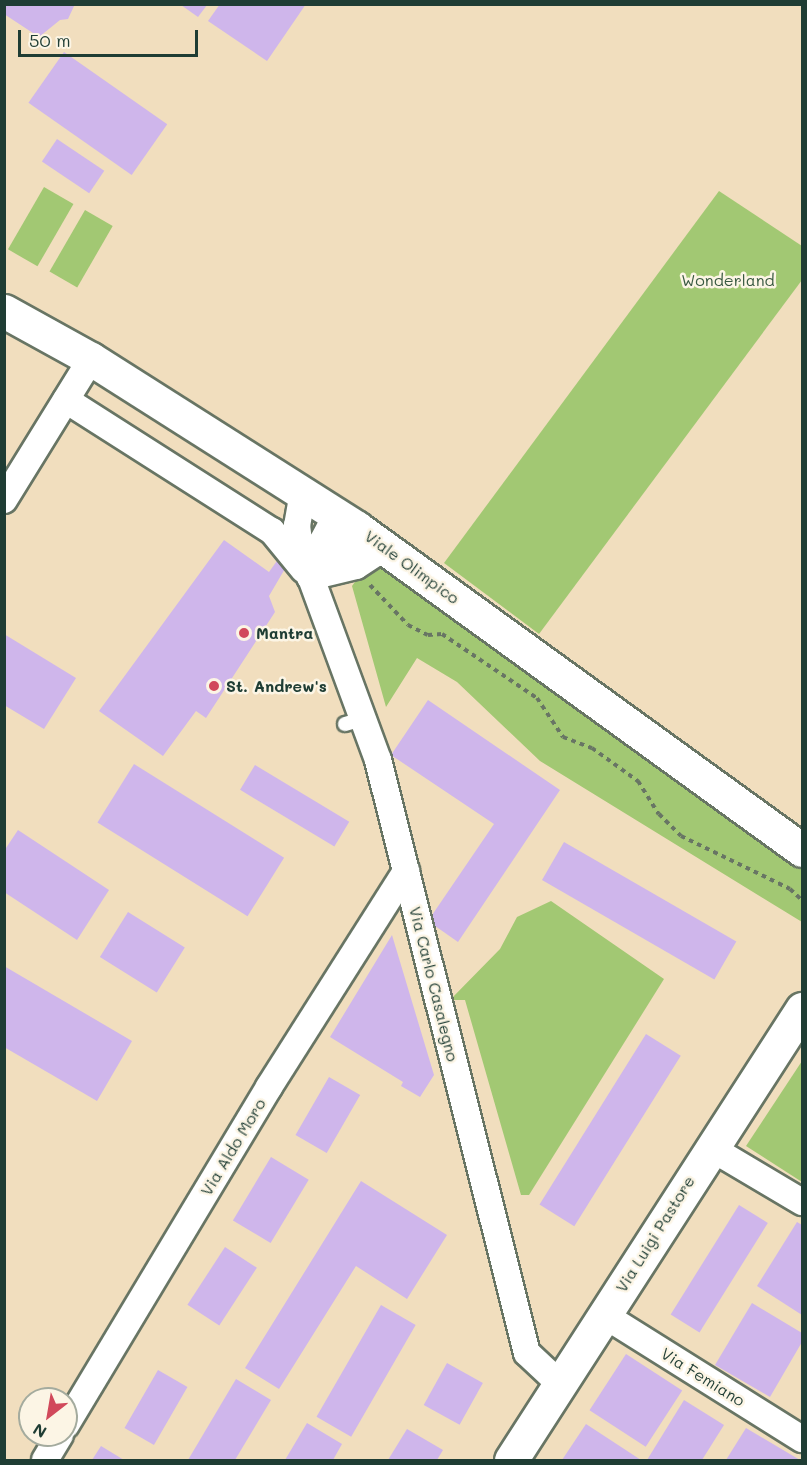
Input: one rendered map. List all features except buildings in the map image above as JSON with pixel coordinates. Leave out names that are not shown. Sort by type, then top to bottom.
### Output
[{"type":"main road","name":"Viale Olimpico","points":[[4,311],[91,360],[347,521],[802,850]]},
{"type":"main road","name":"Via Luigi Pastore","points":[[511,1461],[802,1009]]},
{"type":"street","points":[[4,500],[91,360]]},
{"type":"street","points":[[66,400],[272,531],[310,577]]},
{"type":"street","points":[[303,492],[297,525],[310,577]]},
{"type":"street","points":[[310,577],[341,555],[347,521]]},
{"type":"street","points":[[310,577],[356,566],[385,547]]},
{"type":"street","name":"Via Carlo Casalegno","points":[[310,577],[354,721],[378,760],[527,1353],[560,1384]]},
{"type":"street","name":"Via Aldo Moro","points":[[78,1405],[269,1087],[406,871]]},
{"type":"street","points":[[711,1148],[802,1202]]},
{"type":"street","name":"Via Femiano","points":[[604,1315],[802,1439]]},
{"type":"street","points":[[45,1461],[53,1447]]},
{"type":"path","points":[[356,566],[387,605],[408,625],[428,635],[441,634],[537,698],[563,737],[592,748],[638,781],[659,814],[681,836],[790,889],[802,900]]},
{"type":"green space","points":[[44,187],[73,204],[37,266],[8,249]]},
{"type":"green space","name":"Wonderland","points":[[719,191],[802,246],[802,280],[539,634],[444,563]]},
{"type":"green space","points":[[85,210],[113,226],[77,287],[50,271]]},
{"type":"green space","points":[[385,564],[802,868],[802,922],[540,761],[457,682],[417,658],[386,707],[352,586],[363,571]]},
{"type":"green space","points":[[551,901],[664,979],[529,1195],[521,1195],[465,1000],[450,1000],[500,949],[517,917]]},
{"type":"green space","points":[[802,1061],[802,1182],[746,1146]]},
{"type":"place","name":"Mantra","points":[[244,633]]},
{"type":"place","name":"St. Andrew's","points":[[214,686]]}]
